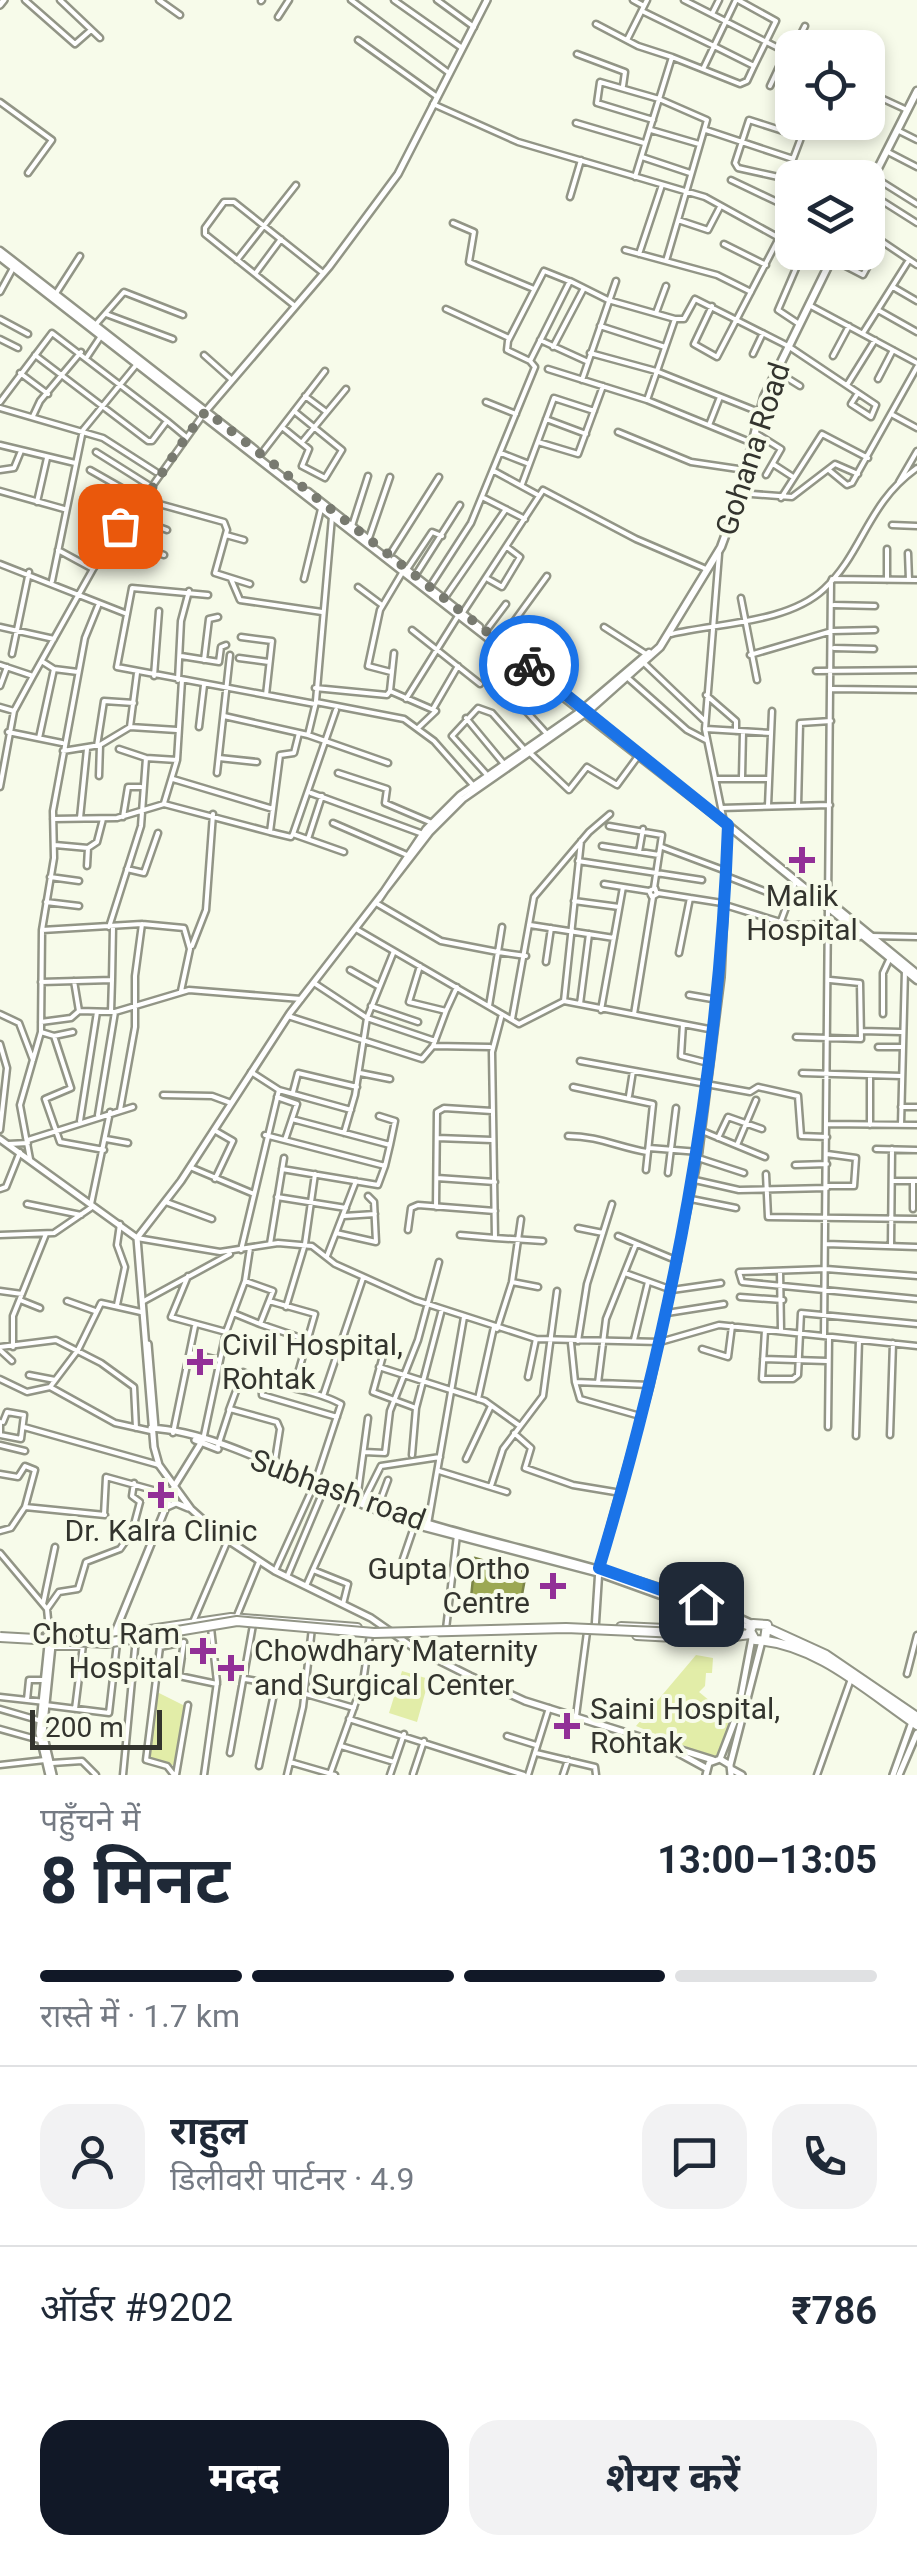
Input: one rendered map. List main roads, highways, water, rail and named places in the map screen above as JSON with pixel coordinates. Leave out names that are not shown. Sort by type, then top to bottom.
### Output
[{"type":"highway","points":[[0,1637],[50,1642],[43,1721],[48,1766]]},
{"type":"main road","points":[[882,160],[917,91]]},
{"type":"main road","points":[[0,254],[204,413]]},
{"type":"main road","points":[[0,254],[95,325],[917,977]]},
{"type":"main road","name":"Gohana Road","points":[[646,659],[665,639],[720,548],[740,493],[760,412],[826,270]]},
{"type":"main road","points":[[260,457],[321,509],[352,526],[582,711]]},
{"type":"main road","points":[[582,711],[646,659]]},
{"type":"main road","points":[[582,711],[628,678],[646,659]]},
{"type":"main road","points":[[868,936],[917,977]]},
{"type":"main road","points":[[50,1642],[113,1642],[236,1618],[393,1633],[592,1630]]},
{"type":"main road","points":[[50,1642],[113,1642],[193,1622],[312,1626]]},
{"type":"main road","points":[[0,1637],[106,1643],[237,1622],[374,1633],[566,1628],[725,1636]]},
{"type":"main road","points":[[393,1633],[446,1629],[592,1630],[725,1636],[752,1631],[760,1622],[826,1655],[916,1722]]},
{"type":"main road","points":[[764,1640],[768,1629]]},
{"type":"main road","points":[[752,1631],[764,1640],[804,1651],[916,1722]]},
{"type":"place","name":"Malik Hospital","points":[[802,860]]},
{"type":"place","name":"Civil Hospital, Rohtak","points":[[200,1362]]},
{"type":"place","name":"Dr. Kalra Clinic","points":[[161,1495]]},
{"type":"place","name":"Gupta Ortho Centre","points":[[553,1586]]},
{"type":"place","name":"Chotu Ram Hospital","points":[[203,1651]]},
{"type":"place","name":"Chowdhary Maternity and Surgical Center","points":[[231,1668]]},
{"type":"place","name":"Saini Hospital, Rohtak","points":[[567,1726]]}]
